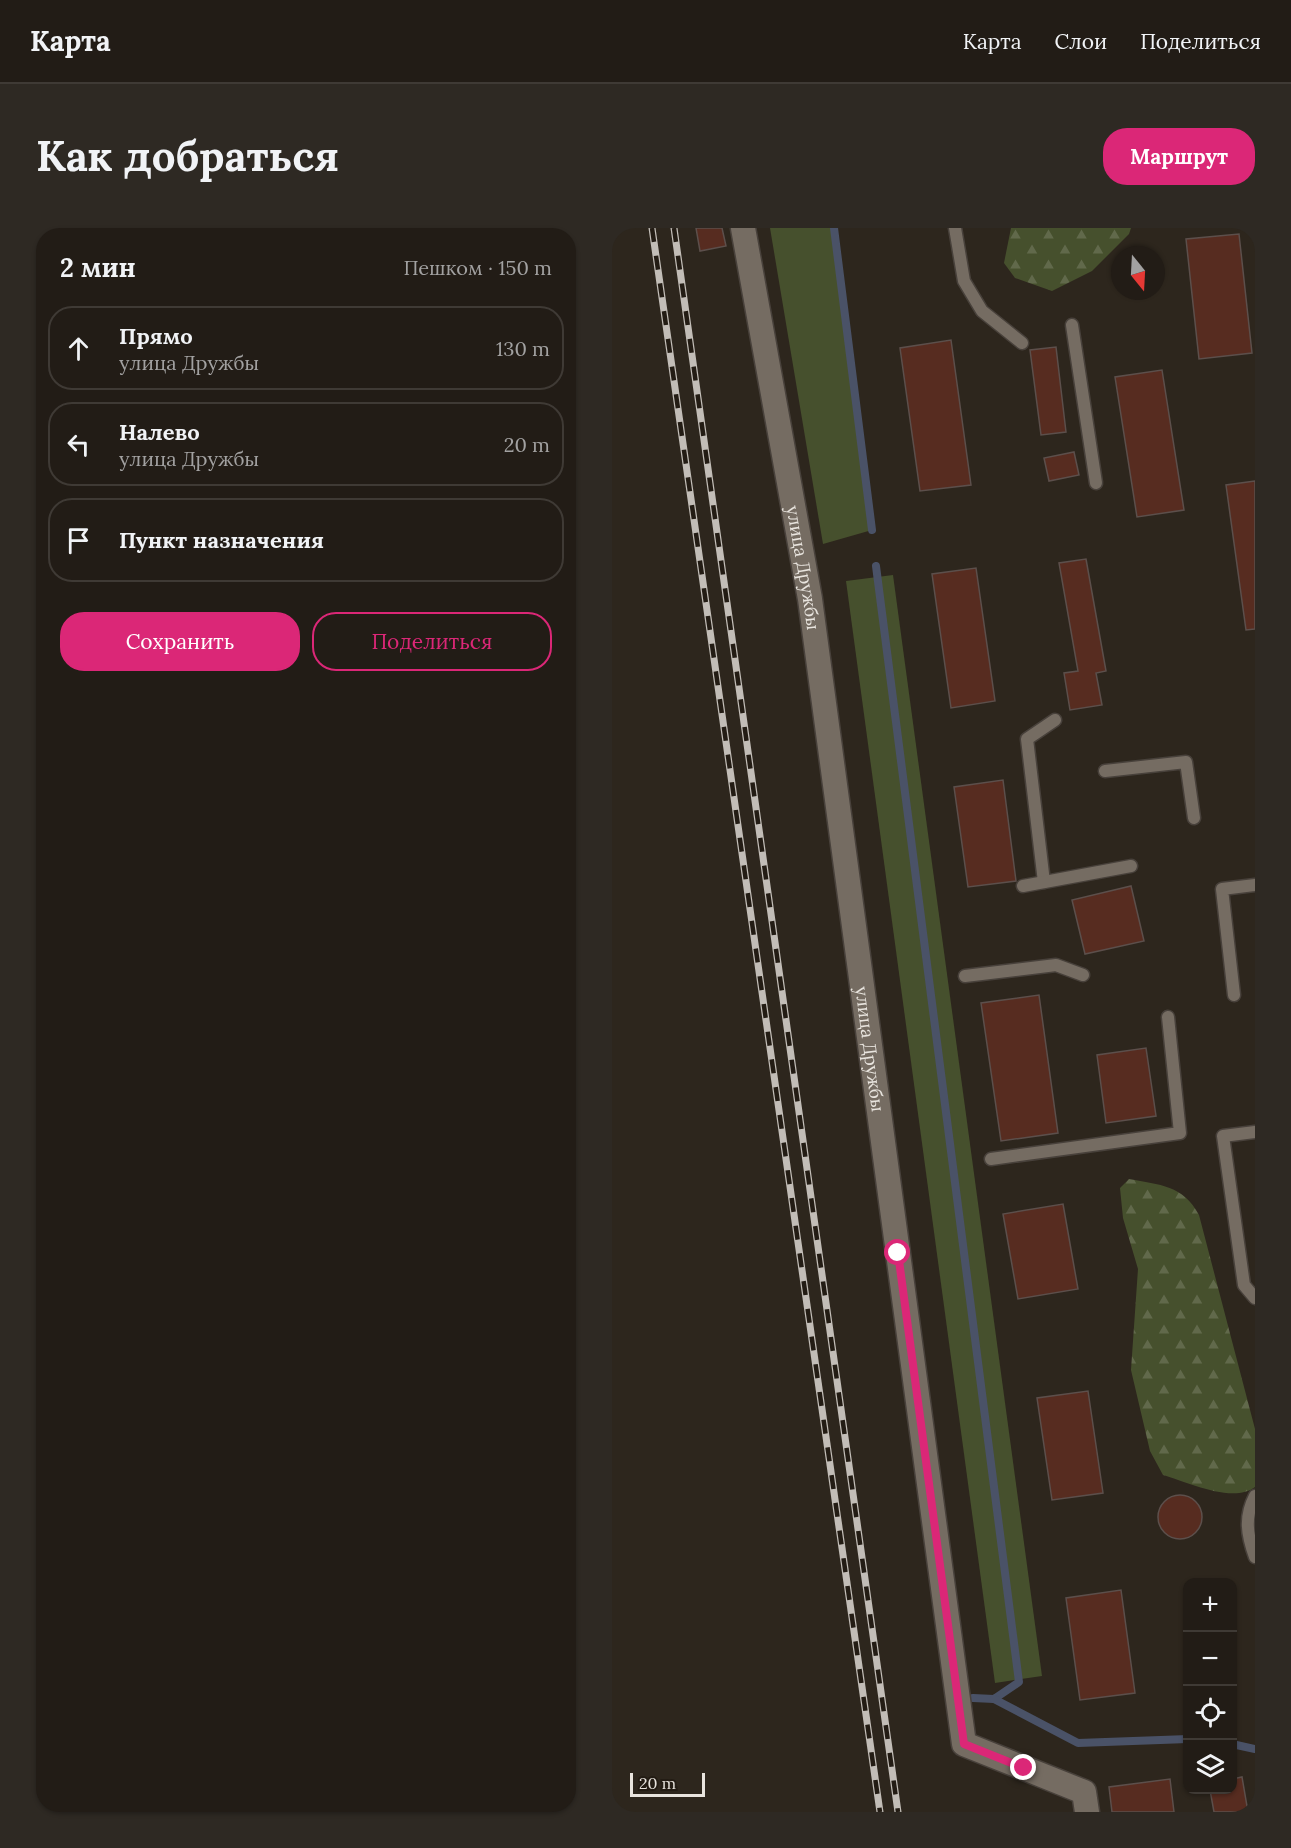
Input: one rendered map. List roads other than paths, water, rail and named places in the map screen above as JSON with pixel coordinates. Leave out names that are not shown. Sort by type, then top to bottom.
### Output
[{"type":"street","name":"улица Дружбы","points":[[743,228],[810,599],[964,1744],[1086,1802]]},
{"type":"lane","points":[[955,228],[964,281],[982,311],[1022,343]]},
{"type":"lane","points":[[1072,325],[1096,483]]},
{"type":"lane","points":[[1044,882],[1028,739],[1054,720]]},
{"type":"lane","points":[[1105,771],[1186,762],[1194,818]]},
{"type":"lane","points":[[1023,886],[1131,866]]},
{"type":"lane","points":[[1234,995],[1222,890],[1255,885]]},
{"type":"lane","points":[[965,975],[1056,965],[1083,975]]},
{"type":"lane","points":[[991,1159],[1180,1133],[1168,1017]]},
{"type":"lane","points":[[1255,1132],[1223,1136],[1244,1285],[1255,1298]]},
{"type":"lane","points":[[1255,1496],[1249,1508],[1248,1537],[1255,1557]]},
{"type":"waterway","points":[[834,228],[872,530]]},
{"type":"waterway","points":[[876,566],[1019,1682],[994,1699],[973,1698]]},
{"type":"waterway","points":[[994,1699],[1078,1743],[1183,1739]]},
{"type":"waterway","points":[[1237,1745],[1255,1749]]},
{"type":"railway","points":[[652,228],[880,1812]]},
{"type":"railway","points":[[674,228],[898,1812]]}]
